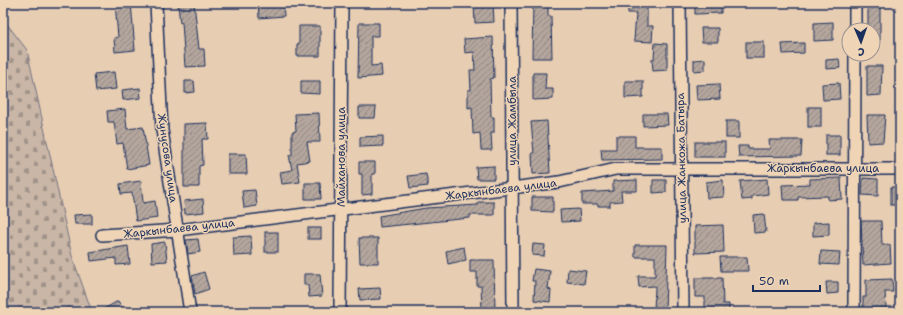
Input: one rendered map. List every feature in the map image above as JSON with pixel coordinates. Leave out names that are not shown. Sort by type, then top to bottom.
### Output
[{"type":"street","name":"Жунусова улица","points":[[156,3],[162,130],[178,230],[187,302],[190,312]]},
{"type":"street","name":"Майханова улица","points":[[340,312],[342,3]]},
{"type":"street","name":"улица Жамбыла","points":[[511,3],[513,312]]},
{"type":"street","name":"улица Жанкожа Батыра","points":[[680,3],[683,312]]},
{"type":"street","points":[[855,3],[855,22]]},
{"type":"street","points":[[854,312],[855,62]]},
{"type":"street","name":"Жаркынбаева улица","points":[[102,235],[178,230],[559,182],[616,169],[900,169]]},
{"type":"green space","points":[[3,19],[27,50],[72,256],[92,312],[3,312]]},
{"type":"building","points":[[115,3],[131,3],[135,50],[115,52],[114,38],[118,37]]},
{"type":"building","points":[[194,3],[199,49],[204,49],[205,66],[185,67],[182,22],[180,23],[178,5]]},
{"type":"building","points":[[258,3],[283,3],[284,16],[259,18]]},
{"type":"building","points":[[533,3],[548,3],[548,16],[551,16],[552,58],[532,58]]},
{"type":"building","points":[[628,3],[647,3],[647,26],[653,26],[652,42],[634,41],[636,13],[628,13]]},
{"type":"building","points":[[695,3],[721,3],[721,13],[695,14]]},
{"type":"building","points":[[868,3],[880,3],[880,22],[868,22]]},
{"type":"building","points":[[493,4],[494,22],[475,23],[474,6]]},
{"type":"building","points":[[833,22],[833,40],[814,41],[814,23]]},
{"type":"building","points":[[359,23],[379,23],[379,36],[371,36],[371,66],[381,65],[382,76],[358,78]]},
{"type":"building","points":[[299,26],[320,26],[320,56],[297,56]]},
{"type":"building","points":[[701,28],[718,28],[718,42],[702,42]]},
{"type":"building","points":[[493,37],[494,78],[490,79],[491,117],[494,117],[494,133],[491,133],[492,150],[481,150],[480,133],[473,134],[472,107],[468,108],[468,90],[471,90],[470,70],[475,70],[474,52],[465,53],[464,39]]},
{"type":"building","points":[[746,42],[764,42],[764,58],[746,58]]},
{"type":"building","points":[[655,43],[667,44],[667,70],[653,71],[652,59],[654,59]]},
{"type":"building","points":[[804,43],[804,53],[783,54],[782,44]]},
{"type":"building","points":[[705,59],[705,70],[694,71],[694,60]]},
{"type":"building","points":[[839,59],[840,68],[826,69],[826,60]]},
{"type":"building","points":[[867,66],[882,66],[881,95],[867,96]]},
{"type":"building","points":[[114,72],[116,89],[96,91],[94,74]]},
{"type":"building","points":[[533,73],[546,73],[545,89],[553,89],[553,99],[533,100]]},
{"type":"building","points":[[185,81],[194,81],[195,92],[185,93]]},
{"type":"building","points":[[301,81],[320,81],[320,94],[301,93]]},
{"type":"building","points":[[625,81],[643,81],[643,97],[625,98]]},
{"type":"building","points":[[839,83],[840,99],[823,100],[822,84]]},
{"type":"building","points":[[719,84],[720,99],[697,100],[696,85]]},
{"type":"building","points":[[140,88],[141,98],[123,100],[122,90]]},
{"type":"building","points":[[359,107],[376,107],[375,118],[359,118]]},
{"type":"building","points":[[808,107],[821,107],[821,127],[808,127]]},
{"type":"building","points":[[125,109],[127,129],[143,127],[149,165],[127,169],[123,143],[117,144],[114,122],[108,122],[107,111]]},
{"type":"building","points":[[319,113],[320,142],[307,142],[310,161],[297,163],[300,182],[282,184],[280,172],[292,170],[289,155],[292,155],[292,132],[296,131],[295,114]]},
{"type":"building","points":[[643,114],[667,114],[668,125],[643,126]]},
{"type":"building","points":[[867,115],[885,115],[883,142],[868,143]]},
{"type":"building","points":[[547,121],[550,173],[533,174],[532,153],[534,153],[531,122]]},
{"type":"building","points":[[726,121],[739,121],[739,138],[726,138]]},
{"type":"building","points":[[207,123],[208,139],[202,139],[203,165],[199,166],[199,187],[184,187],[184,124]]},
{"type":"building","points":[[826,135],[840,135],[840,155],[826,155]]},
{"type":"building","points":[[383,136],[383,146],[360,147],[360,137]]},
{"type":"building","points":[[616,136],[635,136],[635,147],[662,147],[662,159],[602,160],[601,149],[616,149]]},
{"type":"building","points":[[769,140],[802,140],[801,156],[739,157],[738,146],[748,146],[748,149],[770,149]]},
{"type":"building","points":[[695,142],[725,142],[725,157],[695,157]]},
{"type":"building","points":[[228,154],[246,154],[247,174],[228,174]]},
{"type":"building","points":[[359,162],[375,162],[375,174],[372,174],[372,194],[362,195],[362,174],[359,174]]},
{"type":"building","points":[[494,166],[494,179],[477,179],[476,167]]},
{"type":"building","points":[[426,174],[428,186],[410,188],[408,176]]},
{"type":"building","points":[[841,178],[842,199],[828,200],[828,196],[798,197],[798,200],[783,200],[782,185],[810,184],[810,179]]},
{"type":"building","points":[[863,178],[878,179],[878,196],[862,195]]},
{"type":"building","points":[[767,179],[768,194],[752,196],[752,199],[742,200],[740,181]]},
{"type":"building","points":[[637,180],[637,191],[621,191],[622,201],[610,202],[610,206],[582,204],[582,193],[613,191],[613,181]]},
{"type":"building","points":[[653,180],[666,180],[666,192],[653,193]]},
{"type":"building","points":[[723,180],[724,197],[707,198],[706,182]]},
{"type":"building","points":[[141,181],[143,203],[155,201],[157,218],[136,221],[132,193],[121,194],[120,184]]},
{"type":"building","points":[[305,183],[320,183],[321,199],[305,199]]},
{"type":"building","points":[[891,187],[900,187],[900,205],[891,205]]},
{"type":"building","points":[[255,190],[257,206],[244,208],[242,191]]},
{"type":"building","points":[[532,197],[553,197],[553,212],[532,211]]},
{"type":"building","points":[[203,199],[204,212],[185,214],[184,201]]},
{"type":"building","points":[[478,202],[494,202],[494,215],[470,215],[470,218],[380,227],[379,216],[426,208],[478,205]]},
{"type":"building","points":[[579,209],[580,221],[561,222],[560,210]]},
{"type":"building","points":[[92,214],[92,224],[75,224],[74,215]]},
{"type":"building","points":[[764,214],[766,232],[754,233],[753,215]]},
{"type":"building","points":[[861,221],[881,221],[882,245],[890,245],[891,263],[863,265]]},
{"type":"building","points":[[829,222],[829,235],[813,236],[813,223]]},
{"type":"building","points":[[723,225],[724,252],[695,253],[695,226]]},
{"type":"building","points":[[308,228],[321,228],[321,239],[308,239]]},
{"type":"building","points":[[265,232],[278,232],[278,252],[265,252]]},
{"type":"building","points":[[251,236],[252,255],[234,256],[233,237]]},
{"type":"building","points":[[359,238],[378,238],[378,263],[360,263]]},
{"type":"building","points":[[198,239],[200,252],[188,254],[186,240]]},
{"type":"building","points":[[165,242],[167,261],[152,262],[151,244]]},
{"type":"building","points":[[533,244],[545,245],[544,256],[532,255]]},
{"type":"building","points":[[635,245],[667,245],[665,312],[654,312],[655,286],[639,287],[638,276],[655,276],[655,257],[635,257]]},
{"type":"building","points":[[128,246],[130,264],[116,265],[116,258],[91,261],[90,252]]},
{"type":"building","points":[[464,247],[466,260],[448,264],[446,251]]},
{"type":"building","points":[[821,251],[840,252],[839,265],[820,264]]},
{"type":"building","points":[[720,257],[747,257],[748,271],[721,271]]},
{"type":"building","points":[[470,260],[494,260],[495,310],[482,310],[481,286],[477,286],[477,272],[470,272]]},
{"type":"building","points":[[534,269],[550,271],[548,289],[551,290],[550,302],[534,300],[535,281],[532,281]]},
{"type":"building","points":[[568,269],[586,271],[584,284],[567,282]]},
{"type":"building","points":[[204,272],[209,289],[195,294],[192,276]]},
{"type":"building","points":[[304,274],[320,274],[322,296],[309,297],[308,285],[304,285]]},
{"type":"building","points":[[695,278],[722,278],[723,304],[729,304],[729,312],[705,312],[705,297],[695,297]]},
{"type":"building","points":[[892,279],[893,292],[885,292],[886,308],[863,309],[863,297],[866,297],[866,280]]},
{"type":"building","points":[[826,282],[838,282],[838,293],[827,294]]},
{"type":"building","points":[[380,288],[381,299],[360,300],[359,289]]},
{"type":"building","points":[[118,301],[125,312],[99,312]]}]
